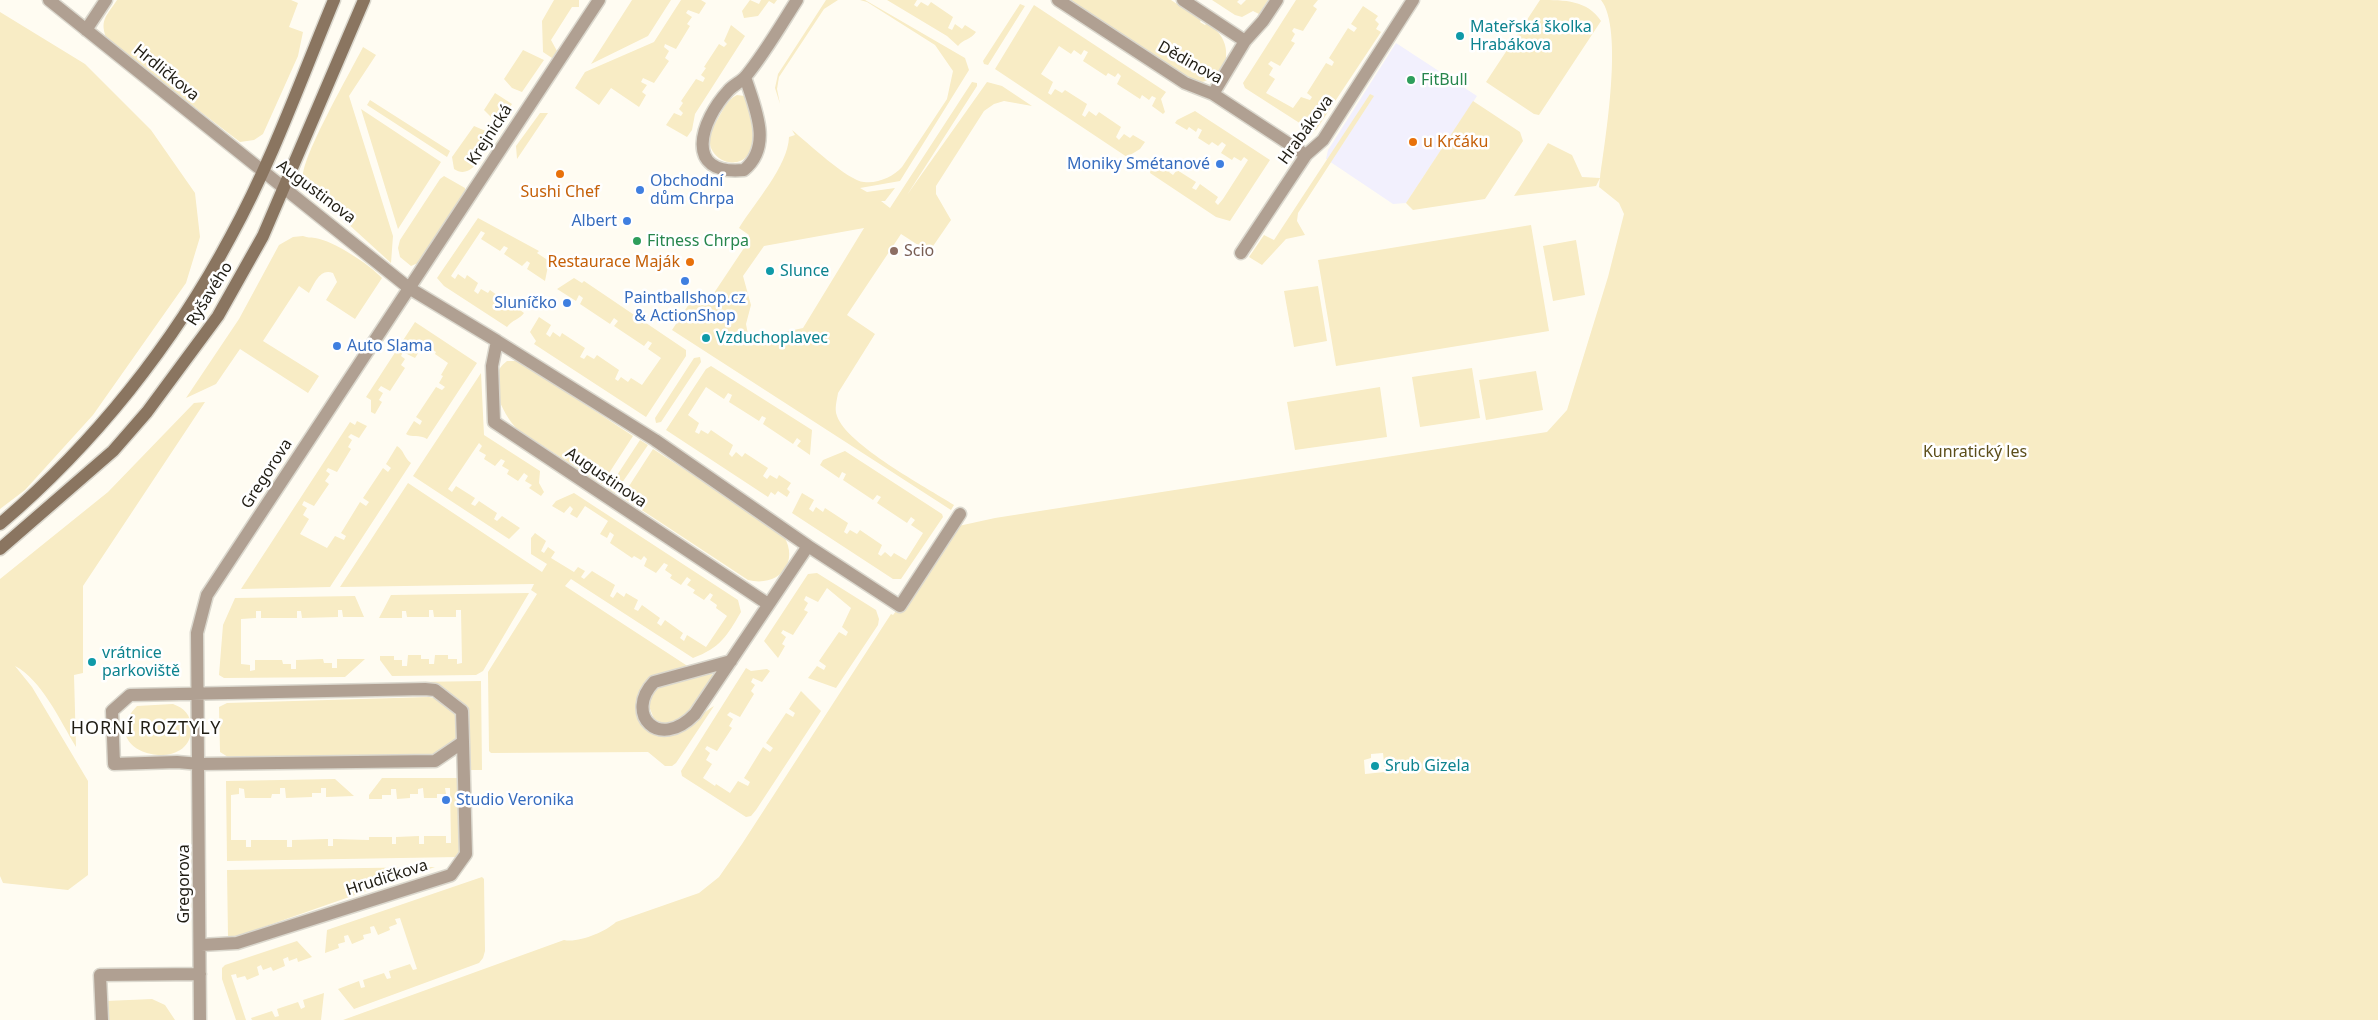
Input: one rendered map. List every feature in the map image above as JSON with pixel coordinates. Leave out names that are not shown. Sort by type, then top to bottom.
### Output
[{"type":"main road","name":"Ryšavého","points":[[0,524],[34,496],[103,423],[150,364],[192,304],[232,236],[262,171],[334,0]]},
{"type":"main road","name":"Ryšavého","points":[[0,549],[113,451],[147,412],[218,316],[263,236],[285,189],[364,0]]},
{"type":"street","name":"Hrdličkova","points":[[49,0],[262,171]]},
{"type":"street","points":[[86,30],[106,0]]},
{"type":"street","name":"Krejnická","points":[[409,288],[599,0]]},
{"type":"street","points":[[745,77],[756,109],[760,146],[757,155],[744,170],[727,171],[713,167],[707,162],[703,154],[703,137],[706,124],[728,91],[745,77],[797,0]]},
{"type":"street","name":"Dědinova","points":[[1058,0],[1185,84],[1213,94],[1306,155]]},
{"type":"street","points":[[1183,0],[1245,41]]},
{"type":"street","points":[[1213,94],[1245,41],[1263,21],[1277,0]]},
{"type":"street","name":"Hrabákova","points":[[1241,253],[1306,155],[1323,140],[1413,0]]},
{"type":"street","name":"Augustinova","points":[[262,171],[409,288],[655,440],[808,546],[900,606],[960,514]]},
{"type":"street","name":"Gregorova","points":[[200,1020],[200,764],[197,632],[207,595],[409,288]]},
{"type":"street","name":"Augustinova","points":[[497,341],[492,366],[494,422],[768,604]]},
{"type":"street","points":[[730,661],[654,682],[645,691],[642,704],[645,716],[652,727],[663,731],[674,730],[686,723],[695,714],[808,546]]},
{"type":"street","name":"Hrudičkova","points":[[198,694],[435,690],[462,711],[466,854],[451,875],[237,943],[201,945]]},
{"type":"street","points":[[198,694],[130,695],[112,711],[114,764],[435,761],[463,742]]},
{"type":"street","points":[[102,1020],[100,975],[200,974]]},
{"type":"shaded area","points":[[1396,43],[1477,96],[1406,203],[1393,204],[1326,159],[1328,150]]},
{"type":"green space","points":[[117,0],[291,0],[298,3],[289,27],[303,32],[298,56],[263,134],[254,140],[240,142],[107,40],[104,28],[105,19]]},
{"type":"green space","points":[[554,0],[579,0],[579,7],[572,7],[551,40],[557,51],[552,58],[543,52],[542,21]]},
{"type":"green space","points":[[632,0],[671,0],[648,36],[591,64]]},
{"type":"green space","points":[[681,0],[701,0],[706,3],[699,14],[688,10],[686,13],[692,17],[687,24],[690,26],[676,49],[665,44],[664,47],[669,51],[665,58],[669,61],[654,83],[643,78],[641,82],[647,85],[642,92],[646,95],[639,107],[611,88],[599,105],[575,88],[585,72],[654,42]]},
{"type":"green space","points":[[750,0],[759,4],[761,0],[777,0],[774,4],[769,1],[758,16],[744,18],[742,11]]},
{"type":"green space","points":[[826,0],[838,0],[824,9],[779,77],[777,89],[780,104],[775,88],[778,74]]},
{"type":"green space","points":[[860,0],[865,0],[965,58],[969,70],[900,181],[860,188],[867,192],[895,188],[885,201],[881,201],[890,208],[972,82],[977,83],[977,86],[907,195],[987,82],[1002,86],[1032,106],[1004,101],[994,104],[984,111],[936,186],[936,194],[951,220],[929,252],[901,234],[847,315],[875,334],[838,393],[837,416],[856,440],[907,477],[954,505],[951,510],[672,330],[693,298],[706,305],[746,245],[744,243],[749,235],[739,228],[777,172],[783,160],[789,137],[795,135],[792,130],[848,175],[864,182],[880,181],[902,167],[947,99],[953,71],[935,45],[867,2]],"holes":[[[864,228],[803,328],[749,340],[746,324],[751,305],[743,276],[764,246]]]},
{"type":"green space","points":[[887,0],[917,0],[914,5],[917,7],[921,2],[928,6],[931,2],[953,17],[948,28],[952,30],[955,24],[962,29],[965,25],[976,32],[958,46],[947,36]]},
{"type":"green space","points":[[1066,0],[1171,0],[1201,20],[1200,22],[1205,25],[1207,23],[1217,31],[1224,41],[1226,52],[1225,65],[1223,64],[1221,70],[1207,80],[1196,82],[1191,80],[1138,47],[1139,45],[1134,42],[1133,44],[1100,22],[1101,20],[1096,17],[1095,19]]},
{"type":"green space","points":[[1212,0],[1239,0],[1237,2],[1241,5],[1246,0],[1268,0],[1259,14],[1253,11],[1242,17],[1235,15]]},
{"type":"green space","points":[[1296,0],[1318,0],[1313,6],[1317,9],[1303,31],[1294,28],[1292,31],[1295,34],[1291,41],[1295,43],[1280,66],[1271,61],[1268,64],[1273,68],[1269,75],[1275,79],[1266,93],[1293,108],[1301,97],[1310,100],[1312,97],[1307,93],[1326,63],[1332,66],[1334,62],[1329,58],[1348,28],[1354,32],[1357,28],[1351,24],[1363,6],[1378,16],[1375,20],[1379,24],[1376,29],[1381,32],[1316,130],[1312,131],[1245,88],[1243,83]]},
{"type":"green space","points":[[1540,0],[1567,1],[1582,5],[1601,21],[1539,115],[1534,114],[1486,82]]},
{"type":"green space","name":"Kunratický les","points":[[1601,0],[2378,0],[2378,1020],[343,1020],[564,940],[577,940],[592,936],[616,922],[699,893],[719,877],[891,614],[893,615],[900,606],[954,527],[995,518],[1547,432],[1567,410],[1608,277],[1624,214],[1619,203],[1599,187],[1609,113],[1612,59],[1608,14]],"holes":[[[1383,753],[1385,772],[1365,774],[1364,760],[1371,758],[1371,754]]]},
{"type":"green space","points":[[1020,4],[1025,6],[988,65],[984,64],[983,61]]},
{"type":"green space","points":[[1034,5],[1166,92],[1161,99],[1165,112],[1163,114],[1152,106],[1156,98],[1152,96],[1149,100],[1142,95],[1140,99],[1117,84],[1121,76],[1118,73],[1115,77],[1108,73],[1106,76],[1083,61],[1088,52],[1084,50],[1081,55],[1074,50],[1071,54],[1059,46],[1041,74],[1053,82],[1048,93],[1051,95],[1055,89],[1062,93],[1065,90],[1087,104],[1082,115],[1085,117],[1089,111],[1096,116],[1099,112],[1121,127],[1116,137],[1119,140],[1124,134],[1130,138],[1133,135],[1145,142],[1140,149],[1127,157],[995,69]]},
{"type":"green space","points":[[0,12],[85,64],[151,130],[195,193],[200,237],[186,283],[93,415],[25,490],[0,509]]},
{"type":"green space","points":[[731,25],[745,36],[695,114],[692,130],[687,137],[666,125],[674,113],[681,116],[683,113],[679,109],[683,103],[681,101],[696,79],[703,82],[705,78],[701,75],[706,68],[704,67],[719,44],[724,47],[727,44],[724,41]]},
{"type":"green space","points":[[363,47],[376,55],[349,96],[393,236],[391,263],[312,191],[303,177],[310,151],[318,133]]},
{"type":"green space","points":[[523,50],[544,60],[522,92],[512,88],[504,79]]},
{"type":"green space","points":[[495,93],[512,104],[500,122],[492,118],[484,110]]},
{"type":"green space","points":[[1370,94],[1374,96],[1298,213],[1297,221],[1305,235],[1286,239],[1262,265],[1249,257],[1264,235],[1274,240]]},
{"type":"green space","points":[[737,95],[745,96],[748,103],[752,122],[752,144],[747,156],[738,162],[728,162],[718,157],[711,149],[710,137],[725,107]]},
{"type":"green space","points":[[370,100],[450,151],[447,157],[367,105]]},
{"type":"green space","points":[[1473,101],[1520,132],[1523,141],[1485,199],[1413,210],[1406,203]]},
{"type":"green space","points":[[361,109],[441,162],[398,229]]},
{"type":"green space","points":[[1195,111],[1270,160],[1230,221],[1216,217],[1150,173],[1154,155],[1173,167],[1169,172],[1173,175],[1177,170],[1196,182],[1192,188],[1196,190],[1200,184],[1218,197],[1215,202],[1218,205],[1223,199],[1248,160],[1244,157],[1241,161],[1234,157],[1232,160],[1221,153],[1226,145],[1222,142],[1218,146],[1212,142],[1209,145],[1198,138],[1202,130],[1198,128],[1196,132],[1189,127],[1187,130],[1175,123],[1177,120]]},
{"type":"green space","points":[[540,113],[548,113],[517,159],[516,146]]},
{"type":"green space","points":[[474,126],[488,132],[488,139],[483,154],[478,161],[467,171],[461,172],[454,169],[452,157]]},
{"type":"green space","points":[[1548,143],[1572,155],[1582,177],[1600,178],[1596,186],[1514,196]]},
{"type":"green space","points":[[444,176],[465,188],[465,191],[418,263],[411,266],[400,257],[398,248],[400,240],[440,179]]},
{"type":"green space","points":[[478,218],[539,251],[537,253],[549,261],[545,281],[527,269],[530,263],[527,261],[522,266],[504,254],[508,248],[504,246],[500,251],[481,239],[485,233],[481,231],[451,276],[455,279],[458,274],[465,279],[467,275],[478,283],[474,291],[478,294],[481,289],[488,293],[490,290],[501,298],[497,306],[500,309],[504,304],[510,309],[513,305],[524,313],[507,327],[444,286],[437,278]]},
{"type":"green space","points":[[1531,225],[1549,331],[1336,366],[1318,260]]},
{"type":"green space","points":[[303,236],[323,240],[341,248],[360,260],[382,278],[355,319],[326,300],[337,282],[333,273],[321,274],[309,293],[299,286],[263,341],[319,376],[308,393],[240,349],[216,384],[186,398],[239,319],[279,245],[293,237]]},
{"type":"green space","points":[[1576,240],[1585,295],[1553,301],[1543,246]]},
{"type":"green space","points":[[574,278],[582,283],[584,281],[686,350],[686,356],[646,417],[534,344],[536,341],[530,332],[539,317],[551,325],[546,334],[550,337],[553,332],[560,337],[562,333],[585,348],[580,357],[584,359],[587,355],[594,359],[597,355],[619,370],[615,379],[618,381],[621,377],[628,382],[631,378],[642,385],[661,358],[648,349],[652,343],[648,341],[644,346],[614,326],[618,321],[614,318],[610,324],[580,304],[583,298],[579,295],[576,301],[557,289]]},
{"type":"green space","points":[[1318,286],[1327,341],[1294,347],[1284,291]]},
{"type":"green space","points":[[415,322],[477,363],[427,439],[406,434],[414,421],[420,425],[422,421],[416,417],[436,387],[442,390],[445,387],[439,383],[448,363],[435,354],[436,352],[424,344],[415,358],[403,352],[401,356],[405,359],[401,365],[405,368],[390,391],[381,386],[378,390],[383,393],[379,400],[382,402],[375,414],[371,412],[371,400],[366,397]]},
{"type":"green space","points":[[700,357],[701,362],[661,422],[656,423],[655,418],[694,358]]},
{"type":"green space","points":[[507,361],[516,361],[525,365],[633,436],[602,484],[517,429],[511,422],[501,405],[496,385],[500,368]]},
{"type":"green space","points":[[711,366],[812,430],[810,455],[797,446],[801,441],[797,438],[793,444],[763,424],[766,418],[762,416],[759,421],[729,402],[732,395],[728,393],[724,399],[706,387],[688,415],[699,423],[695,432],[699,434],[701,430],[708,434],[711,430],[733,445],[729,454],[732,457],[736,452],[742,457],[745,453],[768,468],[763,476],[767,479],[770,475],[777,479],[779,475],[791,483],[787,489],[790,492],[787,497],[778,491],[775,495],[771,492],[768,497],[666,430],[706,369]]},
{"type":"green space","points":[[1472,368],[1480,418],[1420,427],[1412,377]]},
{"type":"green space","points":[[1536,371],[1543,410],[1486,420],[1479,380]]},
{"type":"green space","points":[[481,373],[484,435],[540,471],[539,483],[544,492],[541,496],[529,488],[532,485],[525,481],[528,476],[524,473],[518,481],[507,474],[509,470],[502,466],[505,461],[501,459],[495,466],[484,459],[486,455],[479,451],[482,446],[479,443],[448,489],[452,492],[456,486],[475,498],[471,504],[475,506],[479,501],[497,513],[494,519],[497,521],[502,516],[520,528],[509,539],[413,476]]},
{"type":"green space","points":[[1380,387],[1387,437],[1295,450],[1287,402]]},
{"type":"green space","points":[[205,402],[83,586],[83,673],[74,675],[76,747],[42,691],[24,672],[15,666],[32,687],[88,781],[88,875],[68,890],[3,883],[0,876],[0,579],[108,492],[194,403]]},
{"type":"green space","points":[[357,421],[367,426],[359,438],[351,434],[348,437],[352,440],[348,447],[351,449],[337,472],[328,468],[326,471],[330,474],[325,481],[329,484],[314,506],[304,501],[302,505],[307,508],[303,515],[309,519],[300,534],[327,548],[335,536],[344,540],[346,536],[341,533],[360,502],[366,506],[369,502],[363,498],[383,468],[388,472],[391,468],[386,464],[397,446],[411,463],[330,587],[241,589],[350,422],[355,425]]},
{"type":"green space","points":[[640,440],[648,445],[615,493],[608,489]]},
{"type":"green space","points":[[653,449],[781,532],[787,542],[789,552],[788,562],[784,570],[770,580],[748,580],[622,497]]},
{"type":"green space","points":[[845,451],[942,514],[943,517],[901,579],[893,579],[792,513],[802,493],[814,500],[809,509],[813,512],[816,507],[823,512],[825,508],[848,523],[844,532],[847,534],[850,530],[857,534],[860,530],[882,545],[878,554],[881,556],[885,552],[891,557],[894,553],[906,560],[923,533],[911,525],[915,520],[911,517],[907,523],[877,503],[881,497],[877,495],[873,500],[843,480],[846,474],[842,472],[839,478],[820,465],[823,460]]},
{"type":"green space","points":[[408,483],[542,572],[547,564],[531,554],[531,538],[535,533],[546,541],[541,551],[544,553],[548,547],[555,552],[551,558],[574,572],[578,567],[585,571],[581,577],[584,579],[592,571],[615,585],[610,596],[613,598],[617,592],[624,597],[626,593],[638,600],[634,609],[638,611],[642,605],[660,618],[657,623],[661,626],[665,620],[683,633],[680,638],[684,641],[687,635],[706,647],[727,616],[716,608],[717,605],[710,600],[713,595],[710,593],[704,600],[693,593],[695,590],[687,585],[691,580],[687,577],[681,585],[670,578],[672,575],[665,570],[668,565],[664,563],[656,573],[644,566],[647,559],[644,556],[641,560],[634,556],[632,558],[610,543],[614,535],[610,532],[607,538],[600,534],[608,521],[585,506],[577,518],[570,514],[573,509],[570,506],[564,513],[552,506],[556,501],[574,493],[738,600],[741,612],[727,634],[710,650],[693,658],[571,579],[565,586],[689,667],[638,699],[664,735],[687,729],[714,706],[676,763],[672,766],[665,766],[648,752],[491,753],[489,751],[488,672],[537,594],[531,590],[534,584],[340,587]]},
{"type":"green space","points":[[817,573],[876,610],[879,619],[878,625],[836,688],[808,678],[817,666],[824,670],[826,666],[819,661],[839,632],[846,636],[848,632],[842,627],[851,608],[827,588],[818,602],[806,596],[804,600],[808,603],[804,610],[808,612],[793,635],[783,630],[781,633],[786,637],[782,644],[785,646],[778,658],[764,641],[808,574]]},
{"type":"green space","points":[[529,593],[483,671],[476,675],[392,676],[380,660],[380,656],[394,656],[394,660],[402,660],[402,666],[407,666],[408,655],[421,655],[421,659],[429,659],[429,664],[434,664],[435,655],[448,655],[448,659],[457,659],[457,664],[462,663],[461,610],[456,610],[456,617],[434,617],[433,610],[429,610],[429,617],[407,617],[406,611],[402,611],[402,618],[379,618],[391,595]]},
{"type":"green space","points":[[355,596],[364,617],[343,617],[342,610],[338,610],[338,617],[302,618],[301,611],[297,611],[297,618],[261,618],[261,611],[256,611],[256,618],[241,619],[241,664],[250,665],[250,671],[255,670],[255,660],[282,660],[283,664],[291,664],[291,669],[296,669],[296,660],[323,659],[324,663],[332,663],[332,668],[337,668],[337,659],[365,659],[345,677],[224,678],[219,675],[223,625],[235,598]]},
{"type":"green space","points":[[746,668],[751,671],[767,669],[770,671],[762,682],[753,678],[751,682],[755,685],[751,691],[754,694],[740,717],[730,712],[727,715],[733,719],[729,726],[732,728],[717,751],[707,746],[705,749],[710,753],[706,760],[712,764],[703,778],[715,786],[716,784],[730,793],[738,781],[748,786],[750,782],[744,778],[763,747],[770,752],[773,748],[766,743],[786,713],[793,717],[795,713],[789,709],[801,691],[821,711],[756,810],[751,816],[746,817],[682,776],[681,771]]},
{"type":"green space","points":[[709,670],[714,677],[686,719],[666,725],[654,719],[647,701],[656,686]]},
{"type":"green space","points":[[481,681],[482,770],[469,770],[465,712],[415,682]]},
{"type":"green space","points":[[429,697],[438,700],[452,711],[459,727],[458,736],[454,743],[439,753],[427,755],[242,758],[228,757],[220,752],[219,707],[227,703]]},
{"type":"green space","points":[[173,704],[184,710],[190,719],[191,727],[188,742],[177,752],[163,755],[148,753],[135,747],[126,737],[126,723],[137,706]]},
{"type":"green space","points":[[382,778],[461,778],[462,849],[459,857],[227,861],[226,781],[335,779],[354,796],[326,797],[326,788],[321,788],[321,793],[312,793],[312,797],[286,798],[285,788],[280,788],[280,794],[272,794],[271,798],[245,798],[244,789],[239,788],[239,794],[231,795],[231,840],[246,840],[246,847],[251,847],[251,840],[287,840],[287,847],[292,847],[292,840],[328,839],[328,846],[333,846],[333,839],[369,840],[369,837],[392,837],[392,844],[396,844],[396,837],[419,836],[419,844],[424,844],[424,836],[446,836],[446,843],[451,843],[450,788],[445,788],[446,794],[437,794],[437,798],[424,798],[423,788],[418,789],[418,794],[410,794],[410,798],[397,799],[396,789],[391,789],[391,795],[382,795],[382,799],[369,799],[369,795]]},
{"type":"green space","points":[[435,867],[232,938],[228,937],[227,870]]},
{"type":"green space","points":[[482,877],[484,879],[485,951],[479,963],[354,1009],[338,989],[359,981],[361,988],[365,987],[363,980],[384,973],[387,979],[391,978],[389,971],[410,964],[413,970],[417,969],[400,918],[395,919],[397,924],[389,927],[390,930],[378,935],[374,926],[370,927],[371,933],[363,935],[364,939],[352,944],[348,935],[344,936],[345,942],[338,944],[339,948],[325,953],[327,930]]},
{"type":"green space","points":[[297,941],[312,957],[298,962],[297,958],[289,961],[288,957],[283,959],[285,966],[273,971],[271,967],[263,970],[261,965],[257,967],[259,975],[247,980],[245,976],[237,978],[236,974],[231,975],[246,1020],[236,1020],[222,979],[222,968],[225,965]]},
{"type":"green space","points":[[324,993],[321,1020],[252,1020],[251,1018],[272,1011],[275,1017],[279,1016],[277,1009],[298,1002],[301,1009],[305,1007],[303,1000]]},
{"type":"green space","points":[[152,999],[165,1005],[175,1020],[106,1020],[106,1001]]},
{"type":"place","name":"Mateřská školka Hrabákova","points":[[1460,36]]},
{"type":"place","name":"FitBull","points":[[1411,80]]},
{"type":"place","name":"u Krčáku","points":[[1413,142]]},
{"type":"place","name":"Moniky Smétanové","points":[[1220,164]]},
{"type":"place","name":"Sushi Chef","points":[[560,174]]},
{"type":"place","name":"Obchodní dům Chrpa","points":[[640,190]]},
{"type":"place","name":"Albert","points":[[627,221]]},
{"type":"place","name":"Fitness Chrpa","points":[[637,241]]},
{"type":"place","name":"Scio","points":[[894,251]]},
{"type":"place","name":"Restaurace Maják","points":[[690,262]]},
{"type":"place","name":"Slunce","points":[[770,271]]},
{"type":"place","name":"Paintballshop.cz & ActionShop","points":[[685,281]]},
{"type":"place","name":"Sluníčko","points":[[567,303]]},
{"type":"place","name":"Vzduchoplavec","points":[[706,338]]},
{"type":"place","name":"Auto Slama","points":[[337,346]]},
{"type":"place","name":"vrátnice parkoviště","points":[[92,662]]},
{"type":"place","name":"Srub Gizela","points":[[1375,766]]},
{"type":"place","name":"Studio Veronika","points":[[446,800]]},
{"type":"district","name":"HORNÍ ROZTYLY","points":[[146,729]]}]
